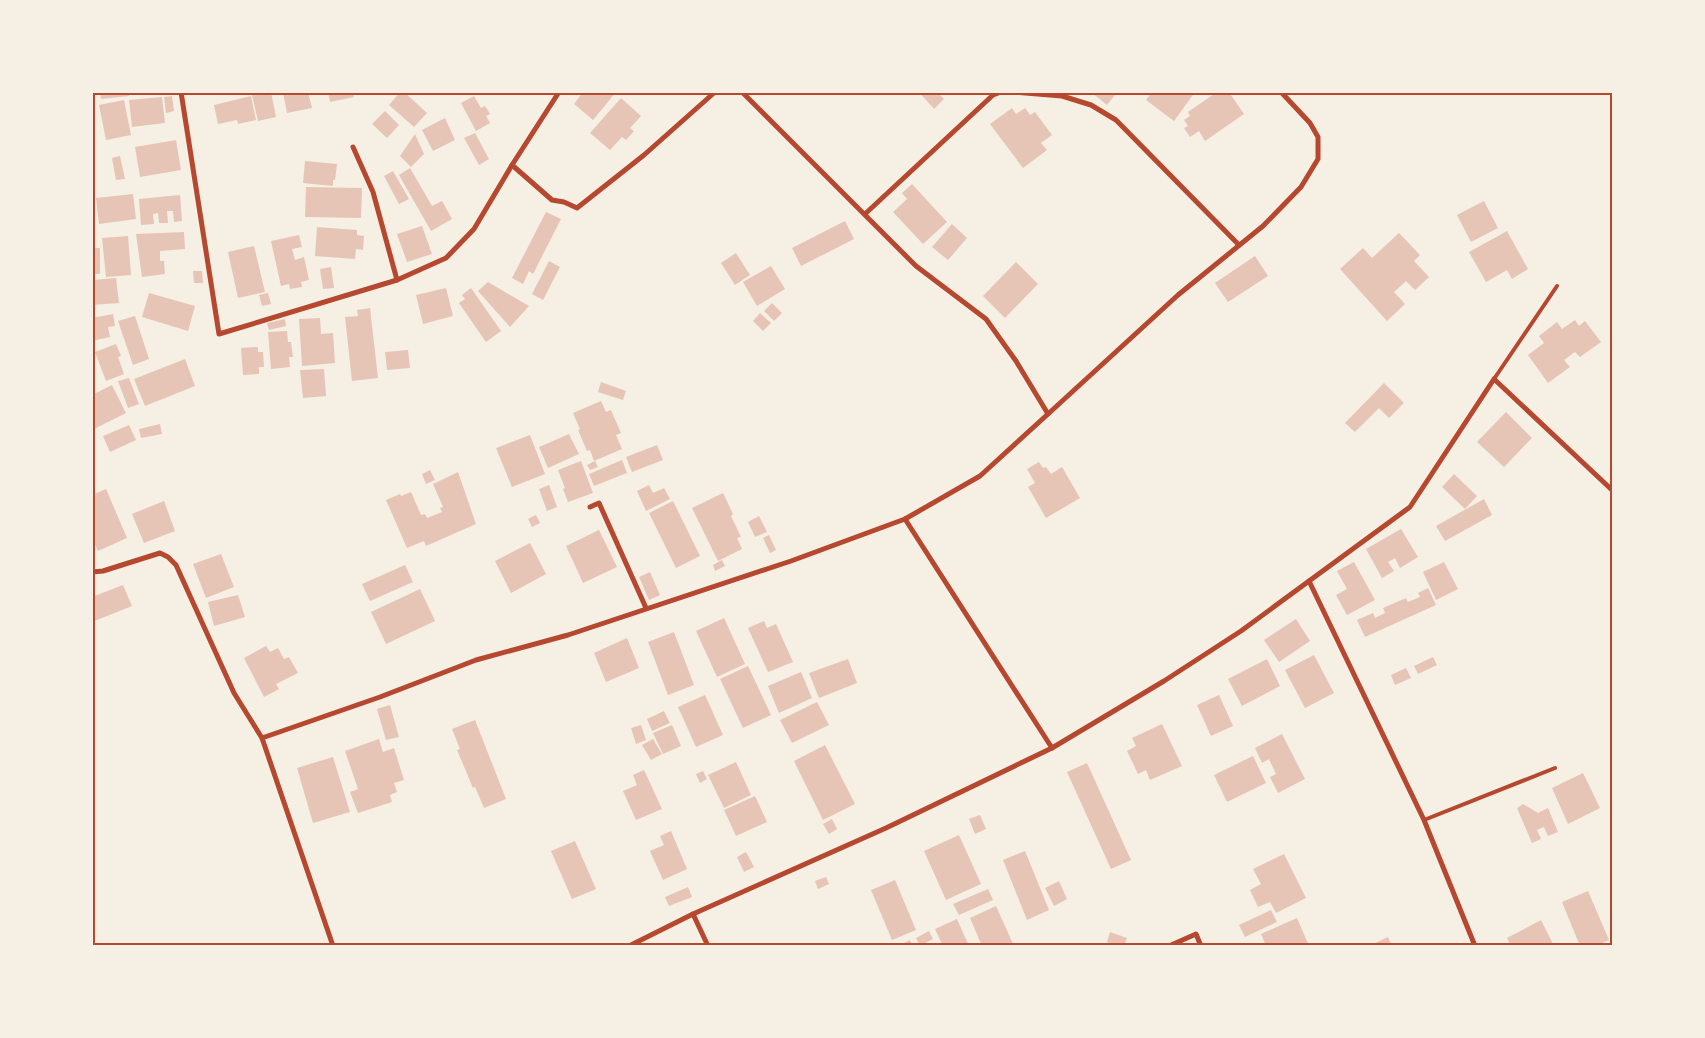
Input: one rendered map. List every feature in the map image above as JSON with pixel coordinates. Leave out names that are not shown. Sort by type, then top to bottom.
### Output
[{"type":"street","points":[[181,92],[220,334],[397,280],[446,258],[474,229],[559,92]]},
{"type":"street","points":[[512,165],[552,200],[564,202],[577,208],[644,155],[715,92]]},
{"type":"street","points":[[742,92],[916,266],[986,319],[1016,361],[1048,414]]},
{"type":"street","points":[[865,214],[994,95],[1001,92]]},
{"type":"street","points":[[1014,92],[1062,96],[1091,105],[1116,120],[1239,245]]},
{"type":"street","points":[[262,738],[380,697],[476,660],[568,635],[791,561],[905,519],[980,476],[1178,295],[1263,226],[1302,187],[1318,159],[1318,136],[1310,123],[1281,92]]},
{"type":"street","points":[[354,148],[374,192],[397,280]]},
{"type":"street","points":[[629,946],[693,914],[886,828],[1052,748],[1164,680],[1241,630],[1410,507],[1494,378],[1612,490]]},
{"type":"street","points":[[590,507],[599,503],[646,608]]},
{"type":"street","points":[[905,519],[1052,748]]},
{"type":"street","points":[[92,572],[103,571],[160,553],[168,557],[176,565],[234,693],[262,738],[333,946]]},
{"type":"street","points":[[1308,581],[1424,820],[1475,946]]},
{"type":"street","points":[[693,914],[708,946]]},
{"type":"street","points":[[1170,946],[1196,934],[1201,946]]},
{"type":"lane","points":[[1494,378],[1557,286]]},
{"type":"lane","points":[[1424,820],[1555,768]]},
{"type":"building","points":[[100,92],[128,92],[129,96],[101,99]]},
{"type":"building","points":[[271,92],[276,117],[258,121],[252,95]]},
{"type":"building","points":[[283,92],[308,92],[312,108],[287,113]]},
{"type":"building","points":[[328,92],[353,92],[354,97],[330,102]]},
{"type":"building","points":[[400,92],[404,92],[427,113],[414,127],[389,105]]},
{"type":"building","points":[[583,92],[616,92],[593,120],[574,104]]},
{"type":"building","points":[[919,92],[937,92],[944,99],[934,109]]},
{"type":"building","points":[[1091,92],[1111,92],[1115,95],[1107,105]]},
{"type":"building","points":[[1152,92],[1195,92],[1174,121],[1146,100]]},
{"type":"building","points":[[1217,92],[1229,92],[1244,114],[1205,141],[1199,131],[1190,137],[1184,128],[1188,126],[1184,120],[1190,116],[1188,112]]},
{"type":"building","points":[[172,96],[174,111],[166,113],[164,97]]},
{"type":"building","points":[[251,96],[256,120],[238,124],[237,120],[218,124],[214,105]]},
{"type":"building","points":[[474,96],[481,108],[485,106],[490,114],[486,116],[490,123],[476,131],[461,103]]},
{"type":"building","points":[[162,97],[165,123],[132,127],[129,100]]},
{"type":"building","points":[[621,98],[641,116],[630,128],[634,131],[626,140],[622,137],[610,150],[590,133]]},
{"type":"building","points":[[124,100],[131,135],[106,140],[99,105]]},
{"type":"building","points":[[1012,108],[1016,114],[1025,108],[1030,115],[1035,112],[1052,135],[1041,143],[1047,150],[1023,168],[990,124]]},
{"type":"building","points":[[385,111],[399,125],[387,138],[372,124]]},
{"type":"building","points":[[445,118],[455,140],[433,151],[422,130]]},
{"type":"building","points":[[475,133],[489,159],[479,165],[464,138]]},
{"type":"building","points":[[415,134],[424,154],[411,167],[400,156]]},
{"type":"building","points":[[176,140],[181,170],[140,177],[135,147]]},
{"type":"building","points":[[120,156],[125,179],[116,180],[112,158]]},
{"type":"building","points":[[305,161],[337,164],[333,186],[303,183]]},
{"type":"building","points":[[410,168],[432,206],[442,201],[452,219],[431,231],[399,175]]},
{"type":"building","points":[[393,171],[409,199],[399,204],[384,176]]},
{"type":"building","points":[[912,184],[947,222],[923,244],[893,212],[907,199],[902,193]]},
{"type":"building","points":[[306,187],[362,188],[361,218],[305,217]]},
{"type":"building","points":[[133,194],[136,219],[99,224],[96,198]]},
{"type":"building","points":[[180,195],[182,221],[174,222],[173,211],[167,211],[168,223],[159,223],[158,213],[153,214],[154,224],[141,225],[139,199]]},
{"type":"building","points":[[1484,201],[1498,228],[1471,242],[1457,215]]},
{"type":"building","points":[[546,212],[561,219],[533,274],[529,271],[523,284],[512,278]]},
{"type":"building","points":[[845,221],[854,239],[801,266],[792,248]]},
{"type":"building","points":[[952,224],[967,238],[948,260],[932,247]]},
{"type":"building","points":[[422,226],[432,254],[407,262],[397,234]]},
{"type":"building","points":[[317,227],[357,230],[357,235],[364,236],[363,250],[356,249],[355,259],[315,256]]},
{"type":"building","points":[[1507,231],[1528,269],[1512,279],[1507,270],[1486,282],[1469,252]]},
{"type":"building","points":[[184,232],[185,249],[160,251],[160,261],[164,261],[165,274],[142,277],[136,234]]},
{"type":"building","points":[[1399,233],[1420,255],[1414,261],[1429,277],[1415,290],[1406,281],[1394,292],[1405,304],[1387,321],[1340,269],[1363,248],[1372,258]]},
{"type":"building","points":[[299,235],[302,247],[292,249],[295,260],[304,257],[309,280],[301,282],[302,287],[290,289],[289,284],[281,286],[271,241]]},
{"type":"building","points":[[128,236],[131,275],[106,277],[102,238]]},
{"type":"building","points":[[254,246],[265,292],[238,298],[228,252]]},
{"type":"building","points":[[92,248],[100,248],[100,274],[92,274]]},
{"type":"building","points":[[736,253],[750,275],[735,285],[721,263]]},
{"type":"building","points":[[1255,256],[1268,276],[1228,302],[1215,283]]},
{"type":"building","points":[[549,261],[560,267],[543,300],[532,294]]},
{"type":"building","points":[[1016,262],[1038,284],[1005,318],[983,296]]},
{"type":"building","points":[[771,266],[785,289],[757,306],[743,282]]},
{"type":"building","points":[[331,267],[334,288],[323,289],[320,269]]},
{"type":"building","points":[[193,271],[202,271],[203,283],[194,283]]},
{"type":"building","points":[[116,278],[119,303],[92,305],[92,280]]},
{"type":"building","points":[[488,282],[529,306],[510,327],[478,291]]},
{"type":"building","points":[[446,288],[453,316],[423,324],[416,295]]},
{"type":"building","points":[[471,288],[501,331],[486,342],[459,303],[465,299],[462,295]]},
{"type":"building","points":[[149,293],[195,306],[188,331],[142,317]]},
{"type":"building","points":[[268,293],[271,304],[262,306],[259,295]]},
{"type":"building","points":[[772,303],[782,313],[774,321],[764,311]]},
{"type":"building","points":[[370,308],[378,378],[352,381],[345,317],[358,316],[357,310]]},
{"type":"building","points":[[760,313],[771,323],[763,331],[753,321]]},
{"type":"building","points":[[113,314],[115,326],[108,327],[110,337],[92,341],[92,318]]},
{"type":"building","points":[[135,316],[149,359],[133,365],[118,321]]},
{"type":"building","points":[[320,318],[321,334],[333,333],[335,363],[302,366],[299,319]]},
{"type":"building","points":[[285,319],[286,326],[269,330],[267,323]]},
{"type":"building","points":[[1575,320],[1579,326],[1585,321],[1601,342],[1580,357],[1575,352],[1564,360],[1570,367],[1548,383],[1528,355],[1544,343],[1539,336],[1557,322],[1562,329]]},
{"type":"building","points":[[287,331],[293,357],[289,357],[290,367],[271,369],[268,332]]},
{"type":"building","points":[[116,344],[121,356],[118,357],[124,374],[106,381],[95,352]]},
{"type":"building","points":[[258,347],[258,352],[263,352],[264,367],[259,367],[259,374],[243,375],[241,348]]},
{"type":"building","points":[[408,350],[410,368],[387,370],[385,352]]},
{"type":"building","points":[[185,359],[195,386],[145,406],[134,379]]},
{"type":"building","points":[[324,369],[326,396],[303,398],[300,370]]},
{"type":"building","points":[[129,378],[139,404],[128,408],[118,381]]},
{"type":"building","points":[[601,382],[626,391],[623,400],[598,392]]},
{"type":"building","points":[[1384,383],[1404,403],[1389,418],[1379,408],[1355,432],[1345,423]]},
{"type":"building","points":[[112,385],[126,413],[92,430],[92,395]]},
{"type":"building","points":[[601,401],[606,412],[611,410],[621,433],[616,435],[622,449],[594,461],[590,450],[587,451],[573,413]]},
{"type":"building","points":[[1506,412],[1532,438],[1504,467],[1477,442]]},
{"type":"building","points":[[160,424],[162,434],[141,438],[139,429]]},
{"type":"building","points":[[129,425],[136,440],[110,452],[103,436]]},
{"type":"building","points":[[569,434],[579,454],[548,468],[539,447]]},
{"type":"building","points":[[530,435],[545,474],[512,487],[496,448]]},
{"type":"building","points":[[657,445],[663,460],[632,472],[626,457]]},
{"type":"building","points":[[622,460],[627,473],[594,486],[589,474]]},
{"type":"building","points":[[581,461],[593,493],[568,502],[558,470]]},
{"type":"building","points":[[595,461],[598,467],[590,470],[587,465]]},
{"type":"building","points":[[1039,462],[1051,474],[1062,467],[1080,498],[1046,518],[1028,487],[1035,483],[1027,469]]},
{"type":"building","points":[[430,470],[435,480],[426,484],[422,474]]},
{"type":"building","points":[[458,472],[476,524],[426,546],[424,541],[407,548],[386,500],[411,492],[421,515],[425,514],[427,518],[442,512],[440,508],[443,507],[433,484]]},
{"type":"building","points":[[1454,474],[1477,496],[1465,509],[1442,487]]},
{"type":"building","points":[[549,485],[557,507],[547,511],[539,489]]},
{"type":"building","points":[[649,485],[653,493],[664,488],[670,499],[646,511],[637,491]]},
{"type":"building","points":[[106,489],[127,538],[98,551],[92,537],[92,495]]},
{"type":"building","points":[[723,493],[741,537],[737,538],[742,549],[718,561],[692,508]]},
{"type":"building","points":[[1484,499],[1492,515],[1445,541],[1436,526]]},
{"type":"building","points":[[164,501],[175,531],[144,543],[132,514]]},
{"type":"building","points":[[673,501],[700,556],[676,568],[649,513]]},
{"type":"building","points":[[536,515],[540,523],[532,527],[528,519]]},
{"type":"building","points":[[759,516],[767,532],[755,537],[748,522]]},
{"type":"building","points":[[1401,529],[1418,557],[1400,568],[1395,558],[1388,562],[1394,571],[1382,578],[1366,549]]},
{"type":"building","points":[[599,530],[617,567],[583,583],[566,546]]},
{"type":"building","points":[[769,535],[776,550],[770,553],[763,538]]},
{"type":"building","points":[[530,543],[546,574],[511,593],[495,561]]},
{"type":"building","points":[[221,554],[234,587],[206,598],[193,564]]},
{"type":"building","points":[[722,560],[725,566],[715,571],[713,565]]},
{"type":"building","points":[[1354,562],[1375,600],[1347,615],[1336,595],[1347,589],[1337,571]]},
{"type":"building","points":[[1444,562],[1458,589],[1436,600],[1423,572]]},
{"type":"building","points":[[405,565],[413,582],[370,601],[362,584]]},
{"type":"building","points":[[650,572],[660,595],[649,600],[639,577]]},
{"type":"building","points":[[123,585],[132,606],[92,622],[92,597]]},
{"type":"building","points":[[1428,588],[1436,605],[1365,637],[1357,620],[1373,613],[1375,618],[1385,613],[1383,608],[1406,598],[1408,602],[1420,597],[1418,593]]},
{"type":"building","points":[[420,589],[435,621],[386,644],[371,612]]},
{"type":"building","points":[[238,595],[245,617],[214,626],[208,602]]},
{"type":"building","points":[[724,618],[745,664],[717,677],[696,631]]},
{"type":"building","points":[[1296,619],[1310,641],[1279,662],[1264,640]]},
{"type":"building","points":[[764,621],[767,628],[776,624],[793,662],[768,672],[748,628]]},
{"type":"building","points":[[674,632],[694,685],[668,695],[648,642]]},
{"type":"building","points":[[627,638],[639,668],[606,682],[594,653]]},
{"type":"building","points":[[266,646],[270,652],[278,648],[284,659],[289,657],[298,673],[276,684],[279,689],[264,697],[244,658]]},
{"type":"building","points":[[1314,655],[1334,693],[1305,708],[1285,670]]},
{"type":"building","points":[[1433,657],[1437,665],[1418,674],[1414,666]]},
{"type":"building","points":[[848,659],[857,683],[819,698],[809,673]]},
{"type":"building","points":[[1267,659],[1280,686],[1242,706],[1228,679]]},
{"type":"building","points":[[748,666],[771,715],[743,728],[720,679]]},
{"type":"building","points":[[1406,668],[1411,678],[1395,685],[1391,675]]},
{"type":"building","points":[[801,672],[812,698],[779,713],[768,686]]},
{"type":"building","points":[[705,695],[723,735],[696,747],[678,707]]},
{"type":"building","points":[[1219,695],[1233,726],[1211,736],[1197,705]]},
{"type":"building","points":[[817,702],[829,725],[792,743],[780,720]]},
{"type":"building","points":[[390,705],[399,737],[386,740],[377,709]]},
{"type":"building","points":[[664,711],[670,723],[652,731],[647,719]]},
{"type":"building","points":[[475,720],[506,799],[484,808],[475,787],[473,788],[457,750],[460,749],[452,729]]},
{"type":"building","points":[[1162,724],[1182,766],[1150,780],[1146,770],[1138,774],[1127,751],[1136,746],[1132,738]]},
{"type":"building","points":[[641,725],[646,740],[636,744],[631,728]]},
{"type":"building","points":[[672,725],[681,746],[663,754],[653,733]]},
{"type":"building","points":[[1282,734],[1305,779],[1278,793],[1270,777],[1276,774],[1269,759],[1262,763],[1255,748]]},
{"type":"building","points":[[379,739],[383,752],[394,748],[404,780],[394,783],[397,792],[390,795],[392,802],[358,813],[350,792],[358,789],[345,751]]},
{"type":"building","points":[[653,739],[662,754],[651,760],[642,745]]},
{"type":"building","points":[[825,745],[855,804],[823,820],[794,761]]},
{"type":"building","points":[[1253,756],[1266,783],[1227,802],[1214,775]]},
{"type":"building","points":[[333,757],[350,812],[313,823],[297,768]]},
{"type":"building","points":[[736,762],[751,795],[724,808],[708,775]]},
{"type":"building","points":[[1087,763],[1131,860],[1111,869],[1067,772]]},
{"type":"building","points":[[644,770],[662,809],[636,820],[623,791],[637,785],[633,775]]},
{"type":"building","points":[[703,771],[707,779],[700,783],[696,774]]},
{"type":"building","points":[[1583,773],[1600,808],[1568,824],[1552,788]]},
{"type":"building","points":[[755,796],[767,822],[736,836],[724,810]]},
{"type":"building","points":[[1523,804],[1538,813],[1548,808],[1558,832],[1548,836],[1544,827],[1537,830],[1541,839],[1532,843],[1517,808]]},
{"type":"building","points":[[980,815],[986,829],[975,834],[969,819]]},
{"type":"building","points":[[832,819],[837,829],[829,834],[823,824]]},
{"type":"building","points":[[671,831],[687,869],[663,880],[650,851],[664,845],[660,836]]},
{"type":"building","points":[[959,835],[981,884],[946,900],[924,851]]},
{"type":"building","points":[[575,841],[596,889],[572,899],[551,851]]},
{"type":"building","points":[[1025,851],[1049,910],[1027,920],[1003,860]]},
{"type":"building","points":[[746,852],[754,867],[744,872],[737,857]]},
{"type":"building","points":[[1284,854],[1306,898],[1276,913],[1270,902],[1258,907],[1250,890],[1261,884],[1253,869]]},
{"type":"building","points":[[826,877],[829,884],[818,889],[815,881]]},
{"type":"building","points":[[895,880],[916,930],[892,940],[871,890]]},
{"type":"building","points":[[1059,881],[1067,899],[1054,906],[1045,888]]},
{"type":"building","points":[[688,887],[692,897],[669,906],[665,897]]},
{"type":"building","points":[[988,889],[993,900],[959,915],[953,904]]},
{"type":"building","points":[[1588,891],[1609,940],[1595,946],[1580,946],[1562,902]]},
{"type":"building","points":[[996,906],[1014,946],[982,946],[970,918]]},
{"type":"building","points":[[1271,910],[1277,922],[1245,937],[1239,925]]},
{"type":"building","points":[[1297,918],[1309,946],[1266,946],[1261,934]]},
{"type":"building","points":[[957,919],[969,946],[943,946],[935,929]]},
{"type":"building","points":[[1541,920],[1554,946],[1511,946],[1507,938]]},
{"type":"building","points":[[929,931],[933,939],[920,946],[916,938]]},
{"type":"building","points":[[1110,932],[1127,938],[1124,946],[1107,942]]},
{"type":"building","points":[[1388,937],[1392,946],[1369,946]]},
{"type":"building","points":[[910,940],[913,946],[898,946]]}]
